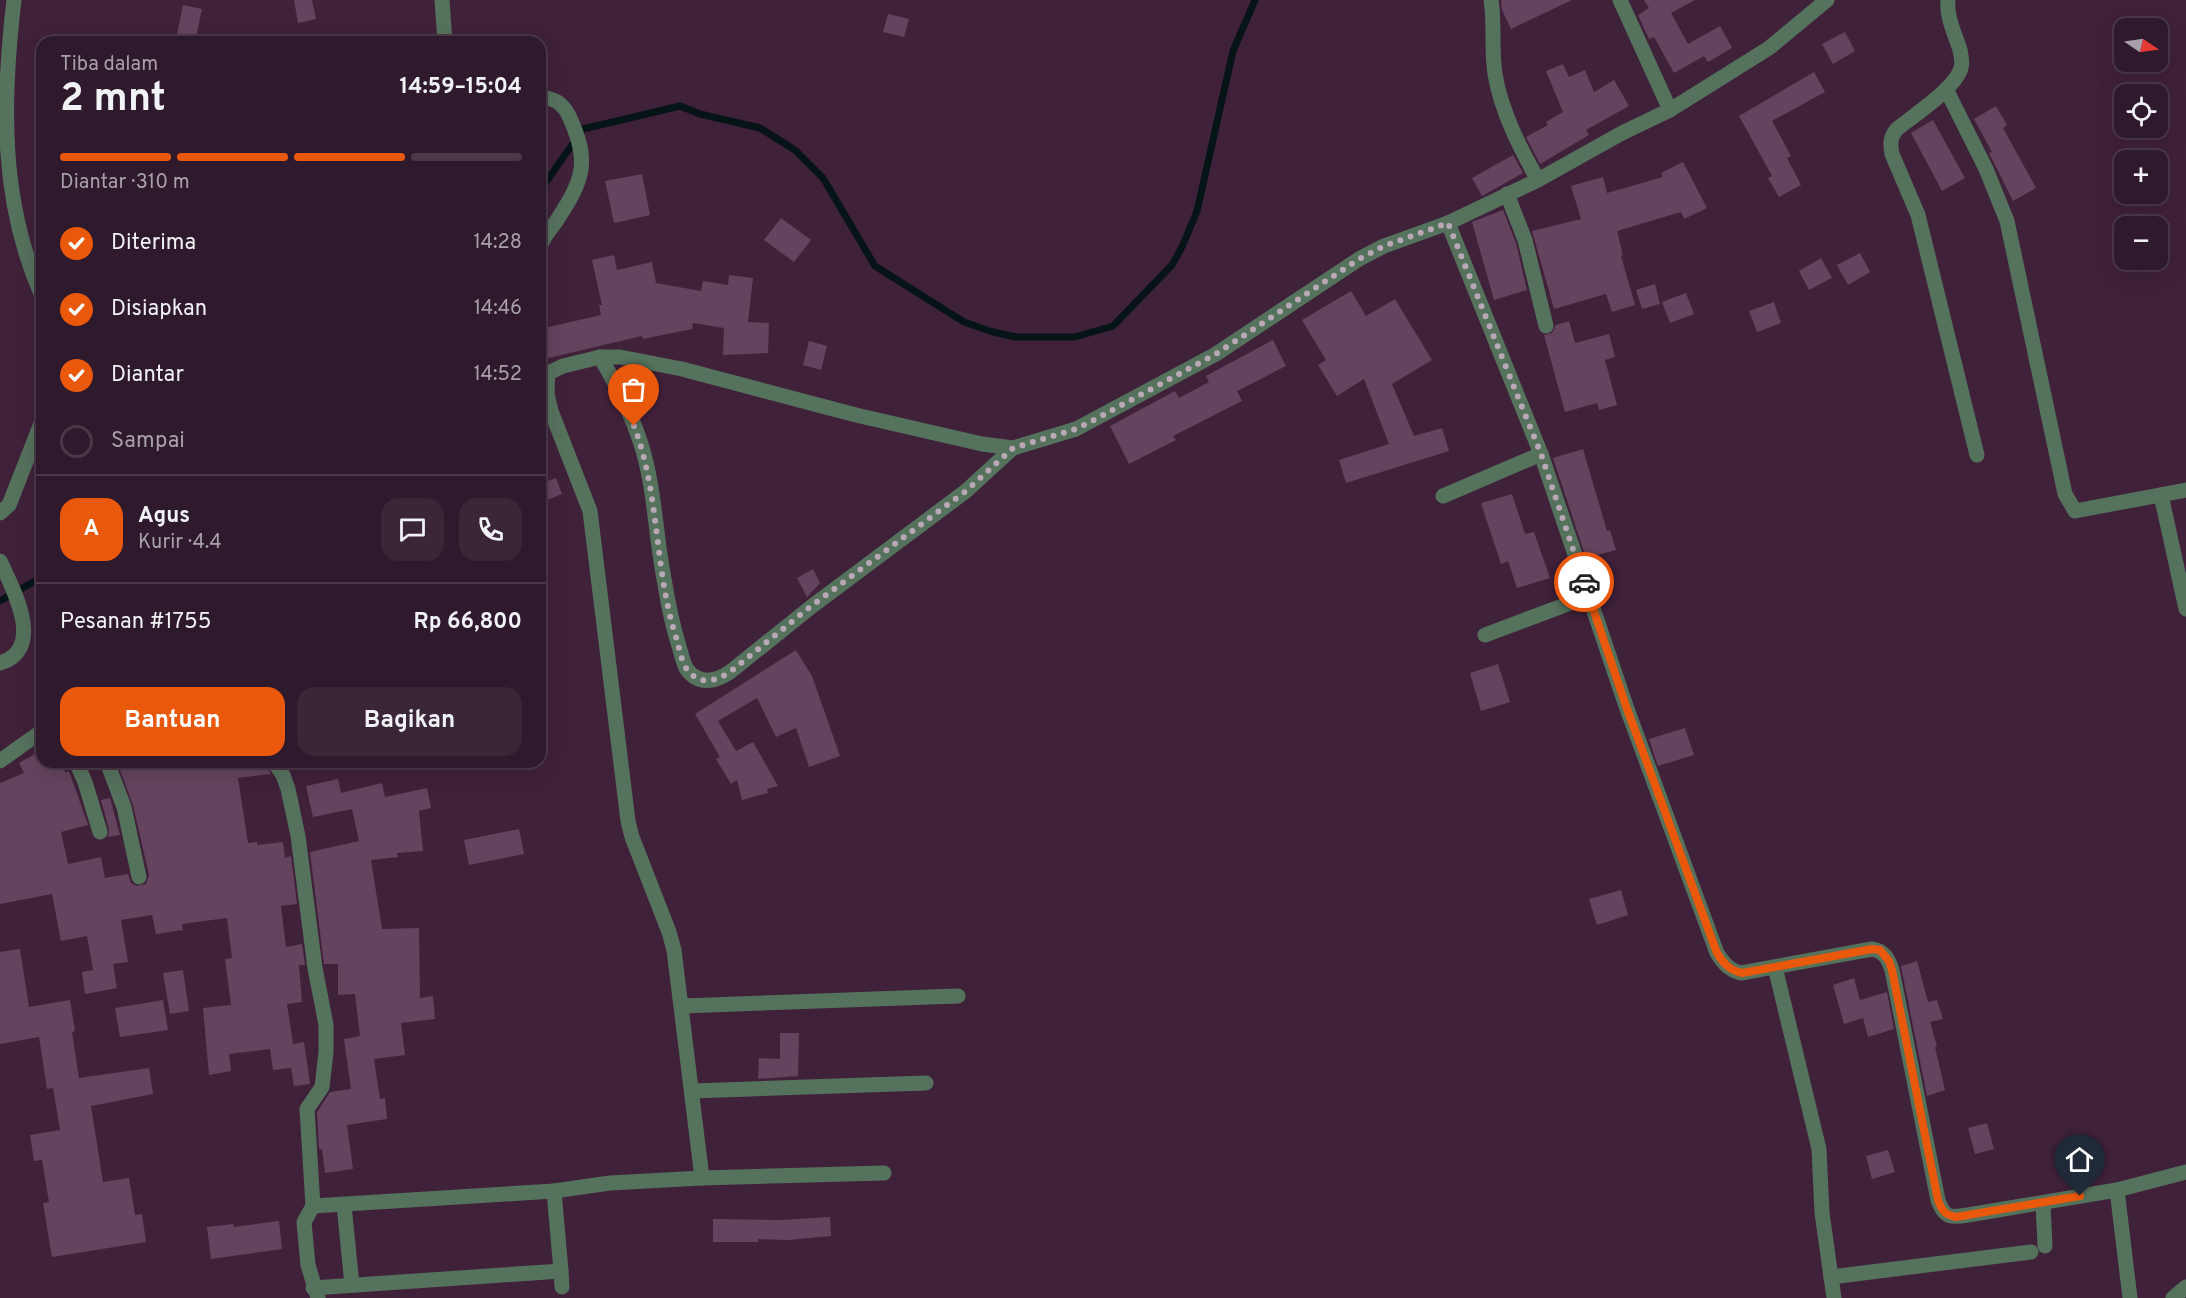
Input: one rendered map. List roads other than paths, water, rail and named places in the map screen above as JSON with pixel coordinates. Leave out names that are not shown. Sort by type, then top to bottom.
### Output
[{"type":"street","points":[[14,0],[3,102],[4,173],[15,232],[36,282]]},
{"type":"street","points":[[442,0],[445,36]]},
{"type":"street","points":[[1491,0],[1494,17],[1495,73],[1520,148],[1538,180]]},
{"type":"street","points":[[1620,0],[1670,110]]},
{"type":"street","points":[[546,374],[600,357],[620,357],[682,369],[856,415],[982,444],[1013,448],[1076,429],[1216,354],[1359,259],[1384,246],[1448,223],[1538,180],[1670,110],[1768,48],[1827,0]]},
{"type":"street","points":[[1948,0],[1949,16],[1962,56],[1957,78],[1897,129],[1890,143],[1892,154],[1918,215],[1977,455]]},
{"type":"street","points":[[1946,89],[1986,169],[2007,221],[2065,494],[2075,511],[2186,490]]},
{"type":"street","points":[[546,98],[553,99],[563,105],[576,131],[582,156],[580,180],[546,237]]},
{"type":"street","points":[[1507,194],[1525,240],[1546,326]]},
{"type":"street","points":[[1448,223],[1541,454],[1626,706],[1717,953],[1726,966],[1732,971],[1742,973],[1872,949],[1880,950],[1886,955],[1892,970],[1938,1200],[1942,1211],[1947,1215],[1956,1217],[2117,1190],[2186,1172]]},
{"type":"street","points":[[600,357],[619,388],[641,445],[670,616],[686,668],[703,681],[719,679],[730,672],[810,607],[966,491],[1013,448]]},
{"type":"street","points":[[546,390],[551,411],[590,511],[628,821],[669,932],[678,972],[702,1178]]},
{"type":"street","points":[[0,513],[9,505],[36,436]]},
{"type":"street","points":[[1443,496],[1541,454]]},
{"type":"street","points":[[2161,495],[2186,609]]},
{"type":"street","points":[[0,561],[22,612],[24,629],[22,644],[18,652],[12,659],[0,663]]},
{"type":"street","points":[[1485,635],[1589,596]]},
{"type":"street","points":[[0,761],[36,735]]},
{"type":"street","points":[[79,768],[100,832]]},
{"type":"street","points":[[109,768],[124,807],[139,877]]},
{"type":"street","points":[[278,768],[283,775],[290,798],[301,860],[315,968],[326,1025],[322,1087],[307,1109],[313,1206],[304,1222],[307,1258],[316,1293],[352,1285],[561,1271]]},
{"type":"street","points":[[1775,967],[1819,1149],[1822,1214],[1834,1298]]},
{"type":"street","points":[[682,1006],[958,996]]},
{"type":"street","points":[[692,1091],[927,1083]]},
{"type":"street","points":[[313,1206],[554,1191],[610,1184],[702,1178],[884,1173]]},
{"type":"street","points":[[2117,1190],[2130,1298]]},
{"type":"street","points":[[554,1191],[562,1287]]},
{"type":"street","points":[[2043,1203],[2045,1246]]},
{"type":"street","points":[[345,1205],[352,1285]]},
{"type":"street","points":[[1831,1277],[2031,1252]]},
{"type":"street","points":[[2173,1298],[2186,1287]]},
{"type":"waterway","points":[[546,182],[583,129],[680,106],[700,114],[760,128],[795,150],[823,178],[875,266],[964,322],[1016,337],[1075,337],[1113,326],[1172,265],[1182,247],[1197,211],[1233,51],[1255,0]]},
{"type":"waterway","points":[[0,601],[36,580]]}]
